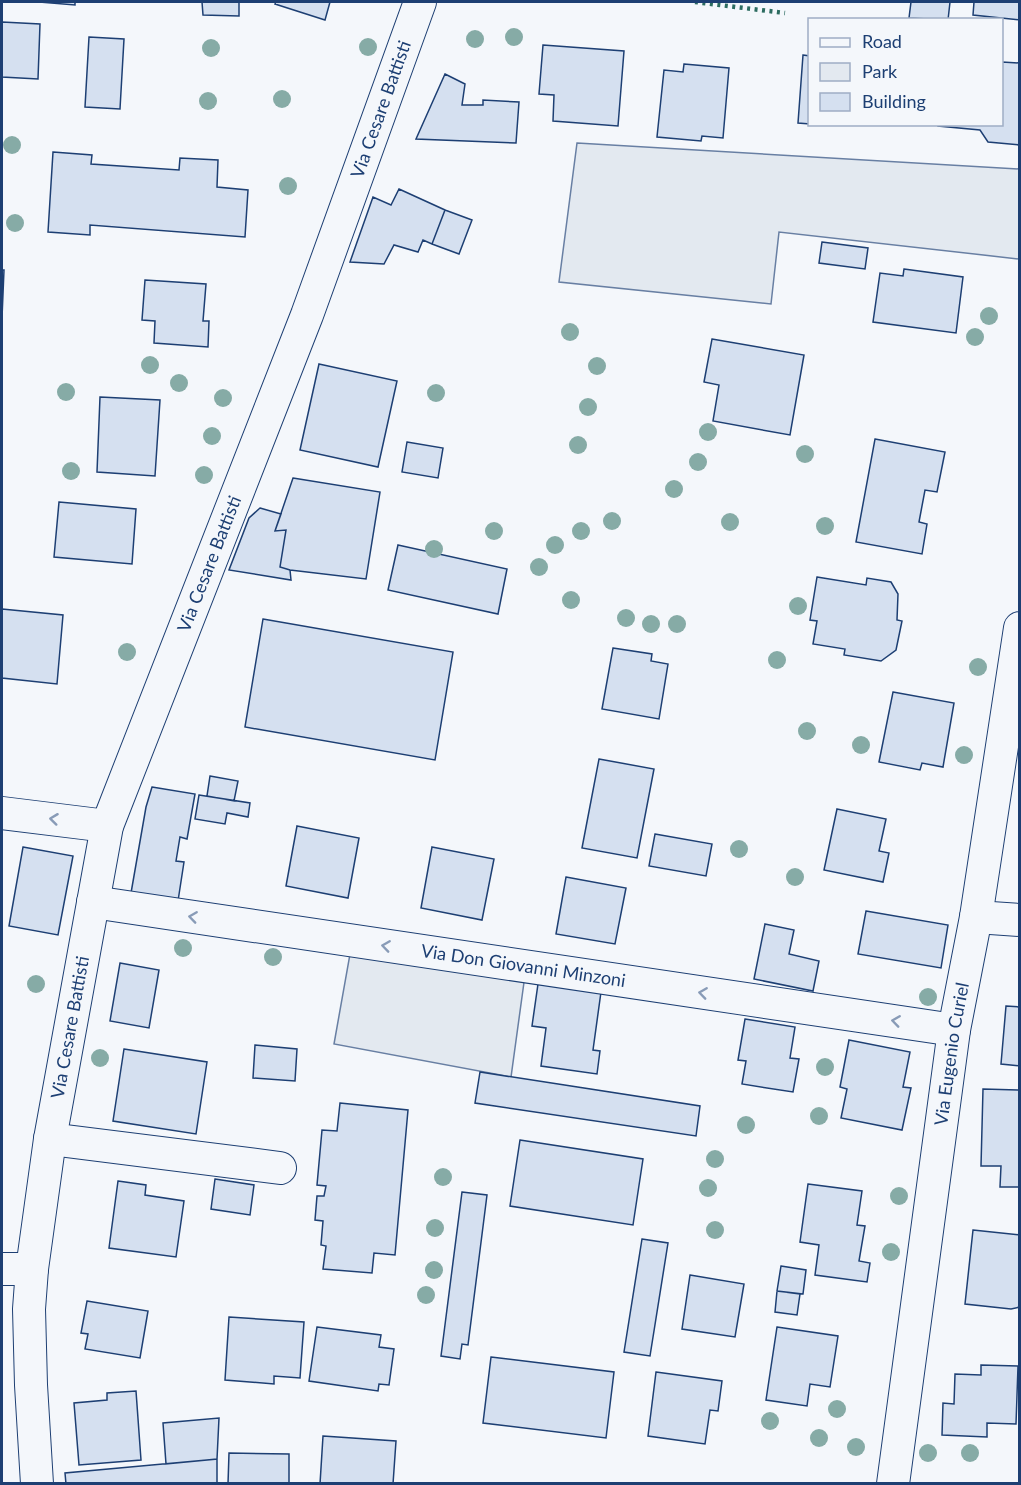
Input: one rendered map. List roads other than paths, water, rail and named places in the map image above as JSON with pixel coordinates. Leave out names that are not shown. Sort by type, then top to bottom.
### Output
[{"type":"street","name":"Via Cesare Battisti","points":[[37,1484],[29,1309],[17,1269],[50,1139],[107,826],[307,315],[420,2]]},
{"type":"street","name":"Via Eugenio Curiel","points":[[893,1484],[954,1030],[976,916],[1008,779],[1020,627]]},
{"type":"street","points":[[2,813],[107,826]]},
{"type":"street","name":"Via Don Giovanni Minzoni","points":[[93,902],[954,1030]]},
{"type":"street","points":[[976,916],[1020,920]]},
{"type":"street","points":[[50,1139],[280,1168]]}]
